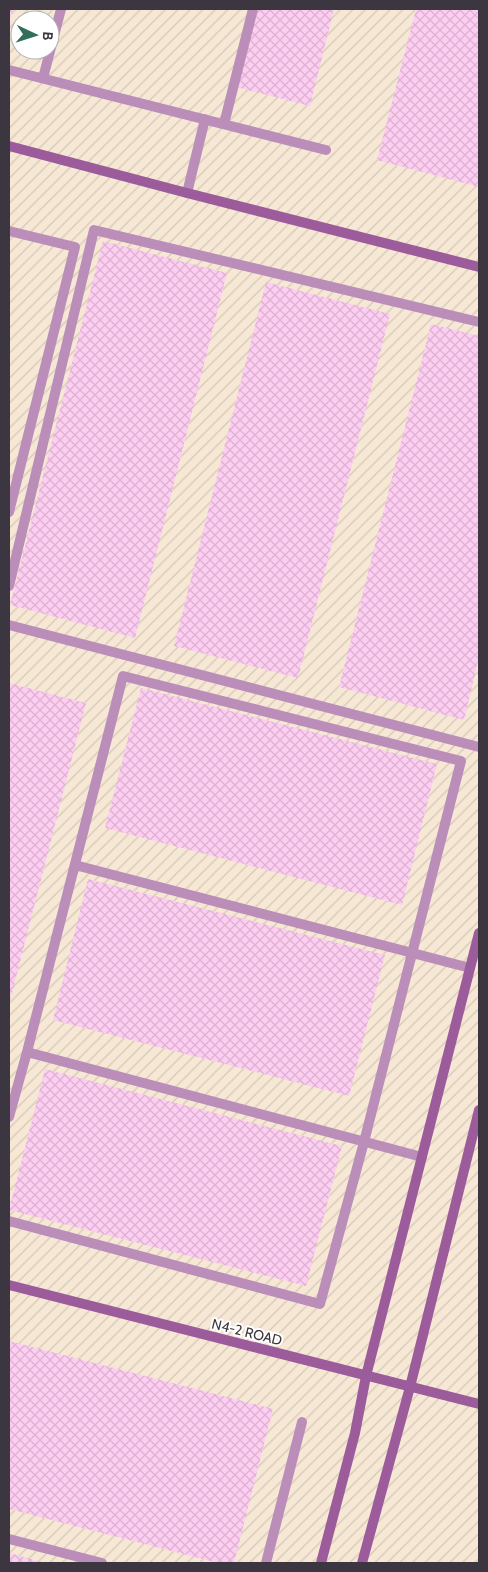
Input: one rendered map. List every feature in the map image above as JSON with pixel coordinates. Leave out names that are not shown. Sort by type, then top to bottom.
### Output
[{"type":"street","points":[[9,146],[479,267]]},
{"type":"street","points":[[320,1563],[355,1433],[366,1376],[479,932]]},
{"type":"street","points":[[362,1563],[410,1387],[479,1110]]},
{"type":"street","name":"N4-2 ROAD","points":[[9,1285],[479,1404]]},
{"type":"lane","points":[[43,78],[61,9]]},
{"type":"lane","points":[[224,124],[253,9]]},
{"type":"lane","points":[[9,70],[326,150]]},
{"type":"lane","points":[[187,193],[205,119]]},
{"type":"lane","points":[[9,586],[94,230],[479,322]]},
{"type":"lane","points":[[9,231],[75,247],[9,512]]},
{"type":"lane","points":[[9,625],[479,747]]},
{"type":"lane","points":[[9,1117],[123,676],[461,761],[364,1142],[320,1304],[9,1221]]},
{"type":"lane","points":[[75,865],[470,968]]},
{"type":"lane","points":[[27,1052],[422,1157]]},
{"type":"lane","points":[[266,1563],[302,1422]]},
{"type":"lane","points":[[9,1539],[102,1563]]},
{"type":"shaded area","points":[[9,9],[479,9],[479,1563],[9,1563]]},
{"type":"building","points":[[256,9],[334,9],[310,106],[236,87]]},
{"type":"building","points":[[416,9],[479,9],[479,187],[377,160]]},
{"type":"building","points":[[103,241],[227,273],[135,638],[10,605]]},
{"type":"building","points":[[266,282],[390,314],[298,678],[174,646]]},
{"type":"building","points":[[431,324],[479,336],[479,657],[464,720],[339,687]]},
{"type":"building","points":[[9,683],[86,703],[9,1005]]},
{"type":"building","points":[[141,688],[437,764],[402,905],[105,828]]},
{"type":"building","points":[[88,879],[385,955],[349,1096],[53,1020]]},
{"type":"building","points":[[45,1069],[342,1146],[306,1286],[9,1210]]},
{"type":"building","points":[[9,1341],[273,1409],[234,1563],[218,1563],[9,1509]]},
{"type":"building","points":[[9,1553],[46,1563],[9,1563]]}]
